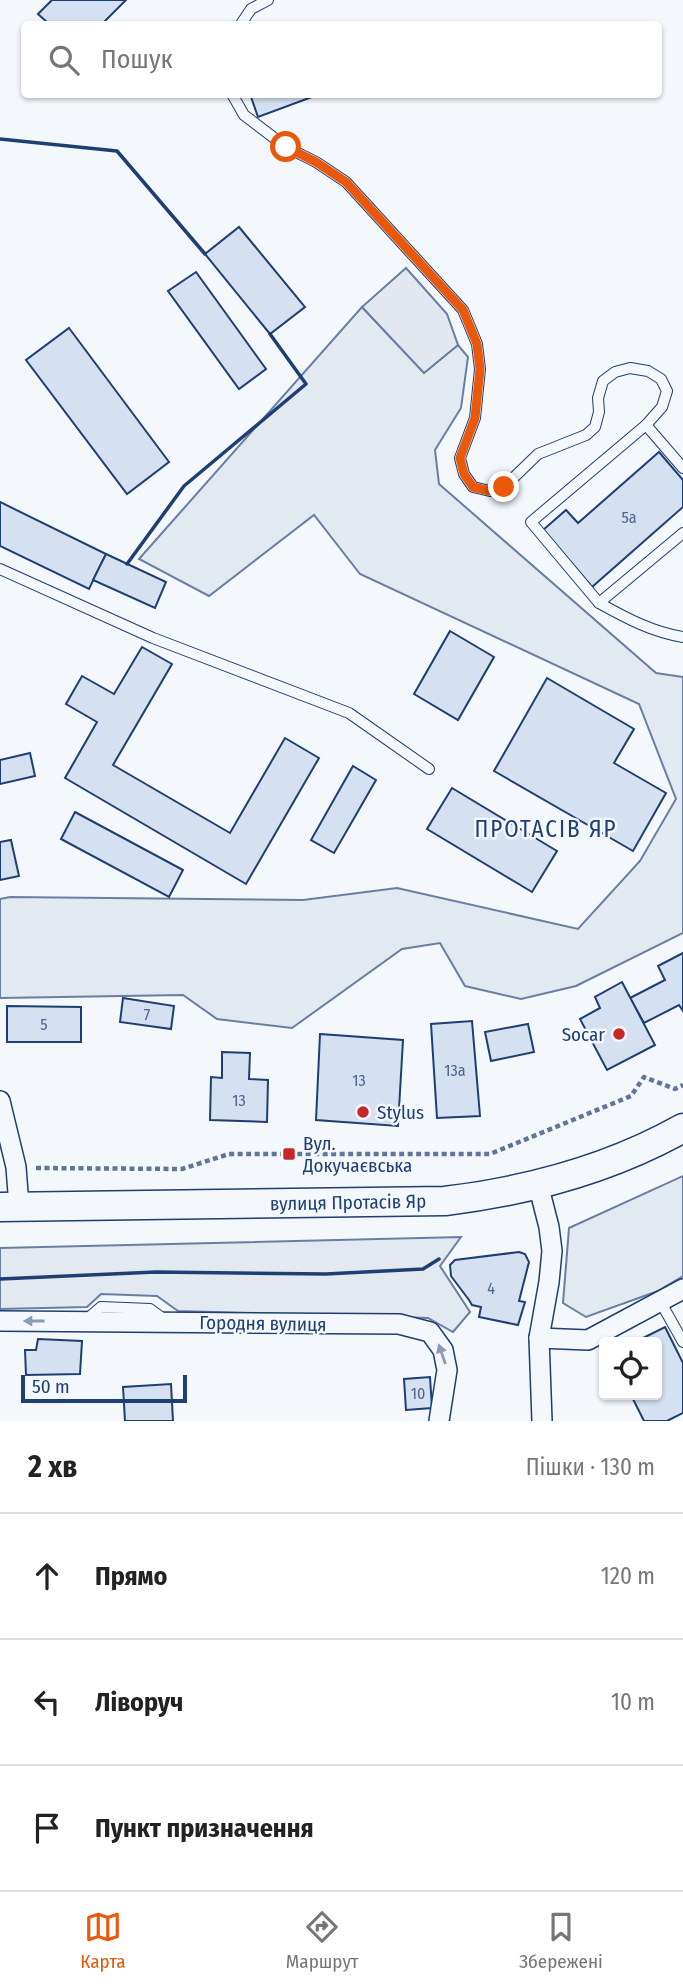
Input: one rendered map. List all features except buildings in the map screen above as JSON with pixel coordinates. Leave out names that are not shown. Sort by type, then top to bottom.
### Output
[{"type":"main road","name":"вулиця Протасів Яр","points":[[9,1206],[445,1201],[498,1194],[538,1184],[618,1158],[683,1128]]},
{"type":"street","points":[[0,1101],[16,1167],[9,1206]]},
{"type":"street","points":[[538,1184],[552,1251],[540,1338],[542,1421]]},
{"type":"street","points":[[540,1338],[588,1340],[683,1289]]},
{"type":"street","name":"Городня вулиця","points":[[0,1321],[399,1324],[430,1332],[443,1350],[447,1370],[439,1421]]},
{"type":"lane","points":[[243,21],[251,9],[268,0]]},
{"type":"lane","points":[[234,98],[244,115],[286,147],[316,162],[346,182],[463,310],[477,344],[480,369],[475,418],[460,458],[464,474],[473,487],[490,491],[504,487],[538,454],[586,435],[595,426],[600,412],[598,398],[603,381],[615,372],[630,368],[648,371],[661,379],[667,391],[662,407],[646,425],[531,522],[599,603],[631,621],[683,637]]},
{"type":"lane","points":[[646,425],[683,468]]},
{"type":"lane","points":[[599,603],[683,533]]},
{"type":"lane","points":[[0,569],[153,638],[349,713],[429,769]]},
{"type":"lane","points":[[660,1301],[683,1342]]},
{"type":"path","points":[[16,1167],[182,1169],[229,1154],[490,1154],[631,1096],[644,1077],[675,1089],[683,1085]]},
{"type":"shaded area","points":[[406,268],[447,314],[458,345],[424,373],[362,307]]},
{"type":"shaded area","points":[[362,307],[424,373],[458,345],[468,357],[461,408],[435,450],[439,484],[656,673],[683,677],[683,933],[576,986],[521,999],[465,986],[440,943],[402,949],[292,1028],[217,1019],[183,995],[0,998],[0,899],[10,897],[303,900],[397,888],[578,929],[640,861],[676,799],[639,704],[360,574],[314,515],[209,596],[139,559]]},
{"type":"shaded area","points":[[683,1176],[683,1276],[658,1291],[586,1317],[563,1303],[569,1228]]},
{"type":"shaded area","points":[[461,1237],[440,1266],[470,1312],[453,1332],[428,1318],[178,1311],[157,1296],[101,1294],[87,1307],[0,1309],[0,1248]]},
{"type":"wall","points":[[0,139],[117,151],[205,254]]},
{"type":"wall","points":[[127,564],[184,486],[306,384],[270,334]]},
{"type":"wall","points":[[0,1279],[156,1272],[326,1274],[423,1269],[439,1259]]},
{"type":"place","name":"Socar","points":[[619,1034]]},
{"type":"place","name":"Stylus","points":[[363,1112]]},
{"type":"place","name":"Вул. Докучаєвська","points":[[289,1154]]},
{"type":"district","name":"ПРОТАСІВ ЯР","points":[[546,829]]},
{"type":"route","points":[[286,147],[316,162],[346,182],[463,310],[477,344],[480,369],[475,418],[460,458],[464,474],[473,487],[490,491],[504,487]]}]
